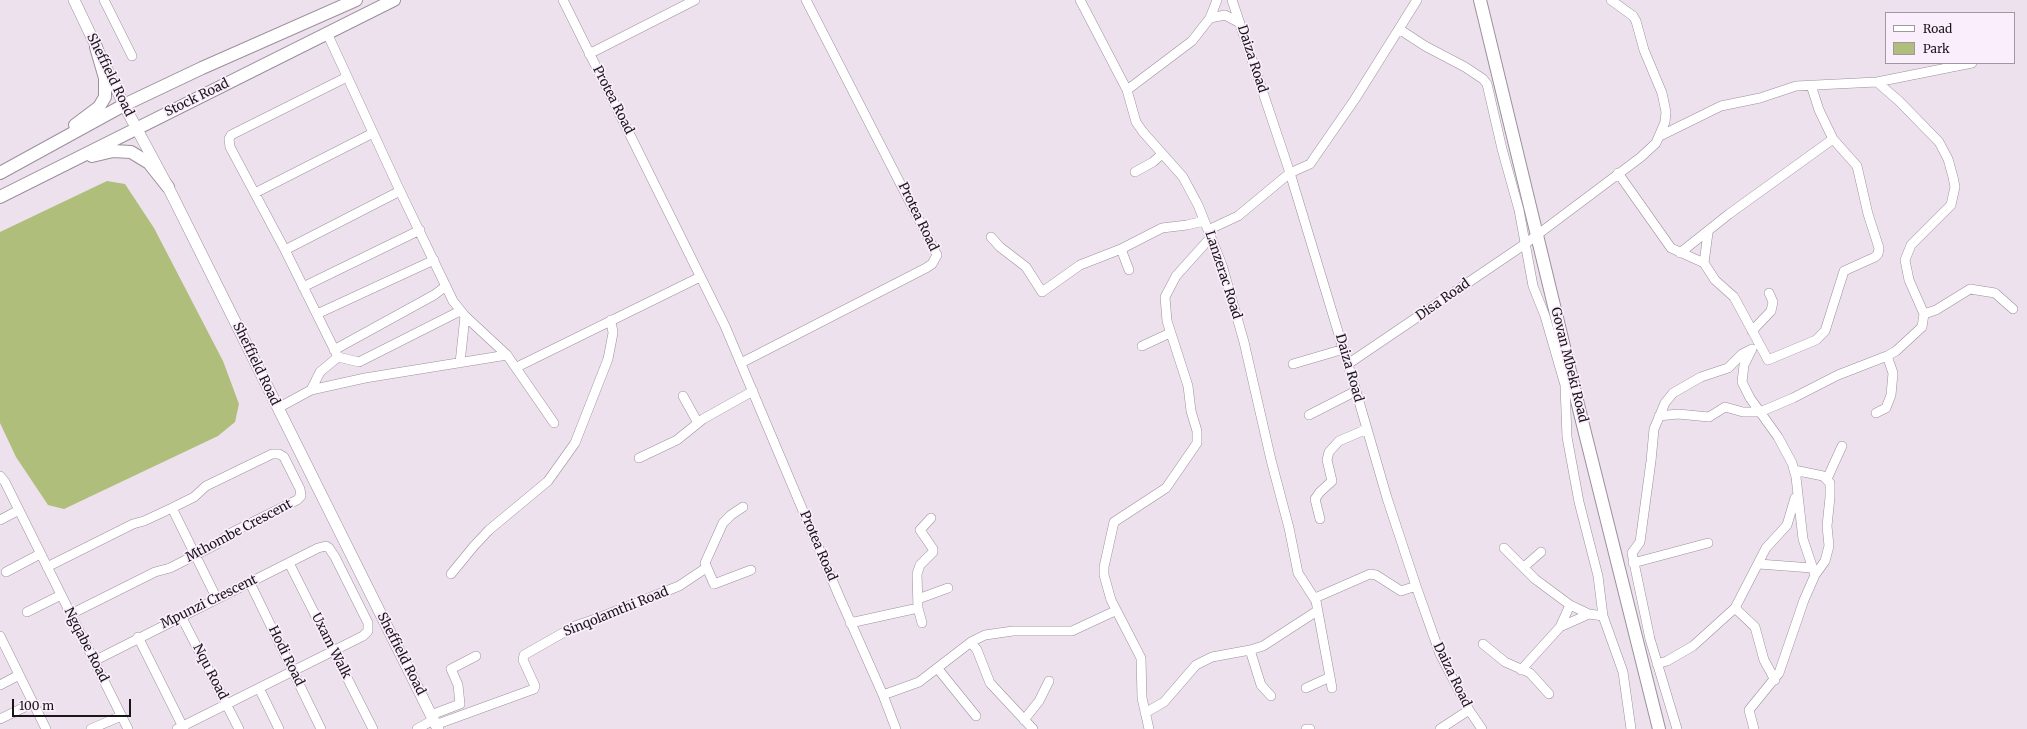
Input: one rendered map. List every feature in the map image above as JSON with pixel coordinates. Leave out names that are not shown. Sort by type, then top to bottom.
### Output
[{"type":"main road","name":"Stock Road","points":[[0,173],[124,106],[202,68],[356,0]]},
{"type":"main road","name":"Stock Road","points":[[0,197],[394,0]]},
{"type":"main road","name":"Govan Mbeki Road","points":[[1480,0],[1538,233],[1581,417],[1659,729]]},
{"type":"main road","points":[[51,145],[99,107],[104,97],[105,78],[96,47]]},
{"type":"main road","points":[[72,161],[113,151],[131,152],[149,163],[168,187]]},
{"type":"street","name":"Sheffield Road","points":[[74,0],[124,106],[168,187],[434,722]]},
{"type":"street","points":[[104,0],[132,56]]},
{"type":"street","name":"Protea Road","points":[[563,0],[659,191],[741,363],[850,623],[883,695],[895,729]]},
{"type":"street","name":"Protea Road","points":[[589,54],[695,0]]},
{"type":"street","name":"Protea Road","points":[[741,363],[926,268],[932,264],[938,255],[806,0]]},
{"type":"street","name":"Lanzerac Road","points":[[1080,0],[1127,90],[1136,122],[1142,132],[1183,177],[1210,233],[1226,278],[1244,342],[1300,577],[1315,598]]},
{"type":"street","points":[[1127,90],[1192,41],[1210,18],[1217,0]]},
{"type":"street","name":"Daiza Road","points":[[1232,0],[1290,174],[1344,349],[1387,498],[1416,586],[1440,654],[1469,710],[1482,729]]},
{"type":"street","points":[[1149,729],[1142,689],[1141,658],[1116,611],[1104,571],[1112,525],[1166,488],[1198,440],[1198,431],[1191,410],[1188,386],[1170,333],[1165,303],[1167,291],[1176,276],[1210,233],[1238,216],[1290,174],[1307,167],[1417,0]]},
{"type":"street","points":[[1611,0],[1632,16],[1636,21],[1644,50],[1662,93],[1666,112],[1665,122],[1660,136]]},
{"type":"street","points":[[1210,18],[1225,15],[1240,23]]},
{"type":"street","points":[[1399,29],[1425,46],[1465,67],[1486,82],[1519,210],[1524,244],[1534,291],[1545,316],[1564,380],[1567,437],[1579,502],[1598,576],[1603,616],[1623,672],[1631,729]]},
{"type":"street","points":[[327,33],[400,191],[446,286],[462,314],[507,355],[517,367],[554,423]]},
{"type":"street","points":[[1660,136],[1721,106],[1760,98],[1796,86],[1877,82],[1967,64]]},
{"type":"street","points":[[347,77],[229,137],[230,147],[256,193],[336,354],[359,362],[462,314]]},
{"type":"street","points":[[1659,416],[1678,414],[1709,417],[1725,407],[1743,412],[1760,412],[1793,398],[1838,375],[1887,356],[1917,333],[1922,326],[1924,314],[1909,280],[1905,260],[1911,245],[1951,205],[1954,193],[1953,177],[1948,158],[1939,142],[1899,101],[1877,82]]},
{"type":"street","points":[[1618,174],[1671,248],[1704,263],[1715,280],[1734,297],[1768,360],[1819,338],[1823,335],[1829,322],[1844,271],[1878,254],[1879,248],[1867,208],[1857,166],[1833,138],[1819,110],[1811,85]]},
{"type":"street","points":[[256,193],[373,133]]},
{"type":"street","name":"Disa Road","points":[[1348,364],[1524,244],[1651,149],[1660,136]]},
{"type":"street","points":[[1680,253],[1708,233],[1729,214],[1833,138]]},
{"type":"street","points":[[1135,172],[1153,162],[1162,154]]},
{"type":"street","points":[[285,250],[400,191]]},
{"type":"street","points":[[991,237],[1000,247],[1026,267],[1042,292],[1075,268],[1162,228],[1187,226],[1204,220]]},
{"type":"street","points":[[303,287],[420,230]]},
{"type":"street","points":[[1704,263],[1708,233]]},
{"type":"street","points":[[1121,248],[1129,270]]},
{"type":"street","points":[[317,314],[434,260]]},
{"type":"street","points":[[517,367],[700,277]]},
{"type":"street","points":[[311,390],[320,372],[336,354],[434,295],[446,286]]},
{"type":"street","points":[[1924,314],[1936,310],[1970,289],[1995,293],[2013,309]]},
{"type":"street","points":[[1752,331],[1771,311],[1773,302],[1769,294]]},
{"type":"street","points":[[460,363],[462,314]]},
{"type":"street","points":[[451,574],[489,530],[548,481],[575,443],[608,359],[613,333],[611,320]]},
{"type":"street","points":[[1142,346],[1170,333]]},
{"type":"street","points":[[1677,729],[1657,664],[1633,562],[1632,551],[1640,542],[1652,461],[1653,433],[1668,398],[1677,391],[1701,378],[1728,368],[1742,354],[1752,349],[1759,342]]},
{"type":"street","points":[[1293,364],[1344,349]]},
{"type":"street","points":[[1752,349],[1744,365],[1742,382],[1760,412],[1789,454],[1794,470],[1803,538],[1814,571]]},
{"type":"street","points":[[278,408],[311,390],[365,378],[507,355]]},
{"type":"street","points":[[1876,413],[1886,408],[1891,395],[1893,373],[1887,356]]},
{"type":"street","points":[[359,362],[365,378]]},
{"type":"street","points":[[639,458],[677,440],[698,423],[753,390]]},
{"type":"street","points":[[1309,415],[1356,391]]},
{"type":"street","points":[[684,396],[698,423]]},
{"type":"street","points":[[1320,519],[1315,499],[1332,480],[1327,460],[1329,452],[1339,441],[1367,429]]},
{"type":"street","points":[[1827,479],[1842,446]]},
{"type":"street","name":"Mthombe Crescent","points":[[47,567],[133,524],[144,521],[194,497],[206,486],[272,454],[279,454],[284,457],[300,489],[301,496],[296,500],[229,534],[217,544],[170,568],[155,572],[70,614]]},
{"type":"street","points":[[1754,729],[1749,710],[1775,680],[1782,668],[1814,571],[1825,561],[1829,546],[1827,523],[1830,483],[1820,474],[1794,470]]},
{"type":"street","name":"Ngqabe Road","points":[[0,476],[19,510],[128,729]]},
{"type":"street","points":[[1657,664],[1667,661],[1693,646],[1735,608],[1768,546],[1787,525],[1796,491]]},
{"type":"street","points":[[743,507],[731,515],[723,523],[705,561],[706,568],[714,584],[751,570]]},
{"type":"street","points":[[172,508],[217,599]]},
{"type":"street","points":[[0,520],[19,510]]},
{"type":"street","points":[[922,623],[918,604],[917,574],[920,566],[933,552],[933,549],[920,530],[932,518]]},
{"type":"street","points":[[1633,562],[1708,543]]},
{"type":"street","name":"Mpunzi Crescent","points":[[94,661],[181,616],[326,546],[332,551],[368,623],[368,631],[363,636],[333,651]]},
{"type":"street","points":[[1504,548],[1544,586],[1570,604],[1589,614],[1603,616]]},
{"type":"street","points":[[1524,567],[1542,552]]},
{"type":"street","points":[[6,572],[40,554]]},
{"type":"street","name":"Uxam Walk","points":[[289,563],[373,729]]},
{"type":"street","points":[[1759,564],[1814,571]]},
{"type":"street","name":"Sinqolamthi Road","points":[[417,729],[434,722],[534,690],[535,686],[523,660],[524,655],[575,626],[679,586],[706,568]]},
{"type":"street","points":[[1332,688],[1315,598],[1370,574],[1376,575],[1401,591],[1416,586]]},
{"type":"street","name":"Hodi Road","points":[[250,583],[321,729]]},
{"type":"street","points":[[850,623],[918,604],[948,588]]},
{"type":"street","name":"Ngqabe Road","points":[[27,612],[61,595]]},
{"type":"street","points":[[1560,627],[1570,604]]},
{"type":"street","points":[[1735,608],[1755,627],[1764,660],[1775,680]]},
{"type":"street","points":[[883,695],[919,682],[938,669],[971,642],[985,635],[999,632],[1072,631],[1116,611]]},
{"type":"street","points":[[1145,713],[1164,702],[1196,665],[1212,657],[1250,650],[1273,640],[1317,611]]},
{"type":"street","points":[[1521,670],[1560,627],[1589,614]]},
{"type":"street","name":"Nqu Road","points":[[181,616],[239,729]]},
{"type":"street","points":[[0,636],[46,729]]},
{"type":"street","points":[[138,638],[181,728],[333,651]]},
{"type":"street","points":[[971,642],[977,650],[990,683],[1033,729]]},
{"type":"street","points":[[1483,644],[1505,662],[1533,676],[1549,694]]},
{"type":"street","points":[[1250,650],[1261,685],[1270,696]]},
{"type":"street","points":[[434,722],[460,704],[458,685],[451,669],[476,656]]},
{"type":"street","points":[[938,669],[976,716]]},
{"type":"street","points":[[0,685],[19,675]]},
{"type":"street","points":[[1306,688],[1330,677]]},
{"type":"street","points":[[1024,720],[1040,701],[1048,681]]},
{"type":"street","points":[[259,688],[279,729]]},
{"type":"street","points":[[0,719],[33,703]]},
{"type":"street","points":[[1440,729],[1469,710]]},
{"type":"street","points":[[91,729],[121,716]]},
{"type":"green space","points":[[107,181],[125,184],[154,228],[223,361],[239,404],[235,422],[218,436],[64,509],[48,505],[16,457],[0,423],[0,232]]}]
